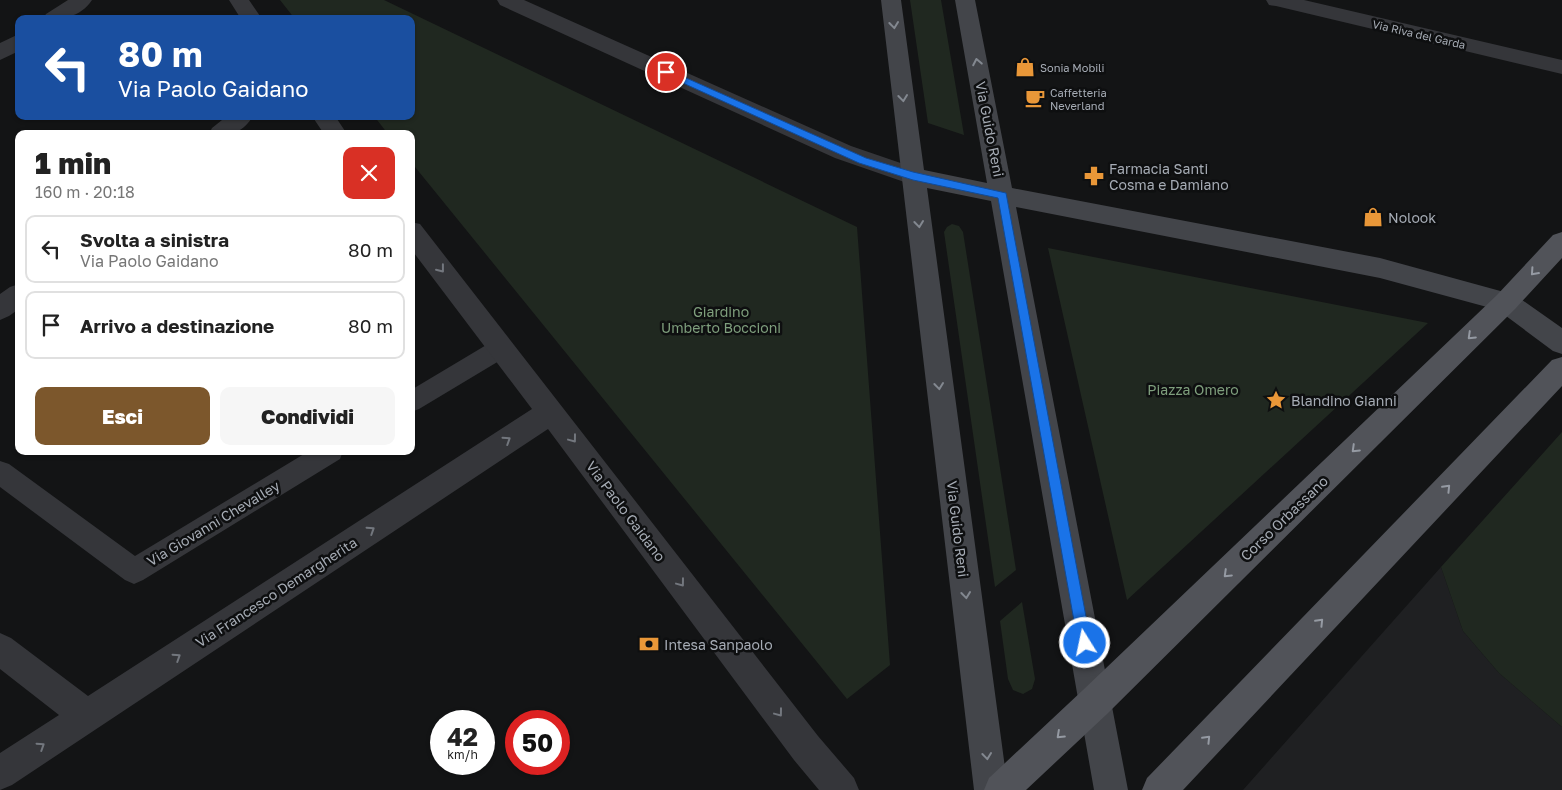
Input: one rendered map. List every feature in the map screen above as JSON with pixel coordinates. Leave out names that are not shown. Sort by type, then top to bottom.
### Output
[{"type":"main road","name":"Via Guido Reni","points":[[891,0],[991,790]]},
{"type":"main road","name":"Via Guido Reni","points":[[965,0],[1111,790]]},
{"type":"main road","points":[[913,176],[1002,196],[1380,268],[1506,302],[1562,343]]},
{"type":"main road","name":"Corso Orbassano","points":[[1001,790],[1095,702],[1506,302],[1562,242]]},
{"type":"main road","points":[[1159,790],[1562,368]]},
{"type":"street","points":[[59,15],[82,0]]},
{"type":"street","points":[[239,0],[249,15]]},
{"type":"street","points":[[507,0],[843,152],[913,176]]},
{"type":"street","name":"Via Riva del Garda","points":[[1276,0],[1562,67]]},
{"type":"street","points":[[0,53],[15,44]]},
{"type":"street","points":[[225,130],[237,120]]},
{"type":"street","name":"Via Paolo Gaidano","points":[[415,236],[552,412],[806,748],[842,790]]},
{"type":"street","points":[[0,309],[15,297]]},
{"type":"street","name":"Via Francesco Demargherita","points":[[0,773],[552,412]]},
{"type":"street","points":[[0,649],[87,716]]},
{"type":"lane","points":[[415,400],[501,348]]},
{"type":"lane","name":"Via Giovanni Chevalley","points":[[0,472],[134,571],[324,455]]},
{"type":"shaded area","points":[[1441,567],[1463,631],[1499,673],[1562,727],[1562,790],[1243,790]]},
{"type":"green space","name":"Giardino Umberto Boccioni","points":[[280,0],[384,0],[857,227],[890,665],[847,699],[415,167],[415,130],[385,130],[377,120],[415,120],[415,15],[292,15]]},
{"type":"green space","points":[[910,0],[941,0],[964,135],[928,123]]},
{"type":"green space","points":[[952,224],[959,226],[963,232],[1016,570],[995,587],[944,232]]},
{"type":"green space","name":"Piazza Omero","points":[[1048,248],[1428,323],[1127,600]]},
{"type":"green space","points":[[1562,432],[1562,727],[1499,673],[1463,631],[1441,567]]},
{"type":"green space","points":[[1022,602],[1035,679],[1032,689],[1023,694],[1013,690],[1008,679],[1000,621]]},
{"type":"place","name":"Sonia Mobili","points":[[1025,67]]},
{"type":"place","name":"Caffetteria Neverland","points":[[1035,98]]},
{"type":"place","name":"Farmacia Santi Cosma e Damiano","points":[[1094,176]]},
{"type":"place","name":"Nolook","points":[[1373,217]]},
{"type":"place","name":"Blandino Gianni","points":[[1276,400]]},
{"type":"place","name":"Intesa Sanpaolo","points":[[649,644]]},
{"type":"route","points":[[666,72],[863,160],[913,176],[1002,196],[1085,643]]}]
